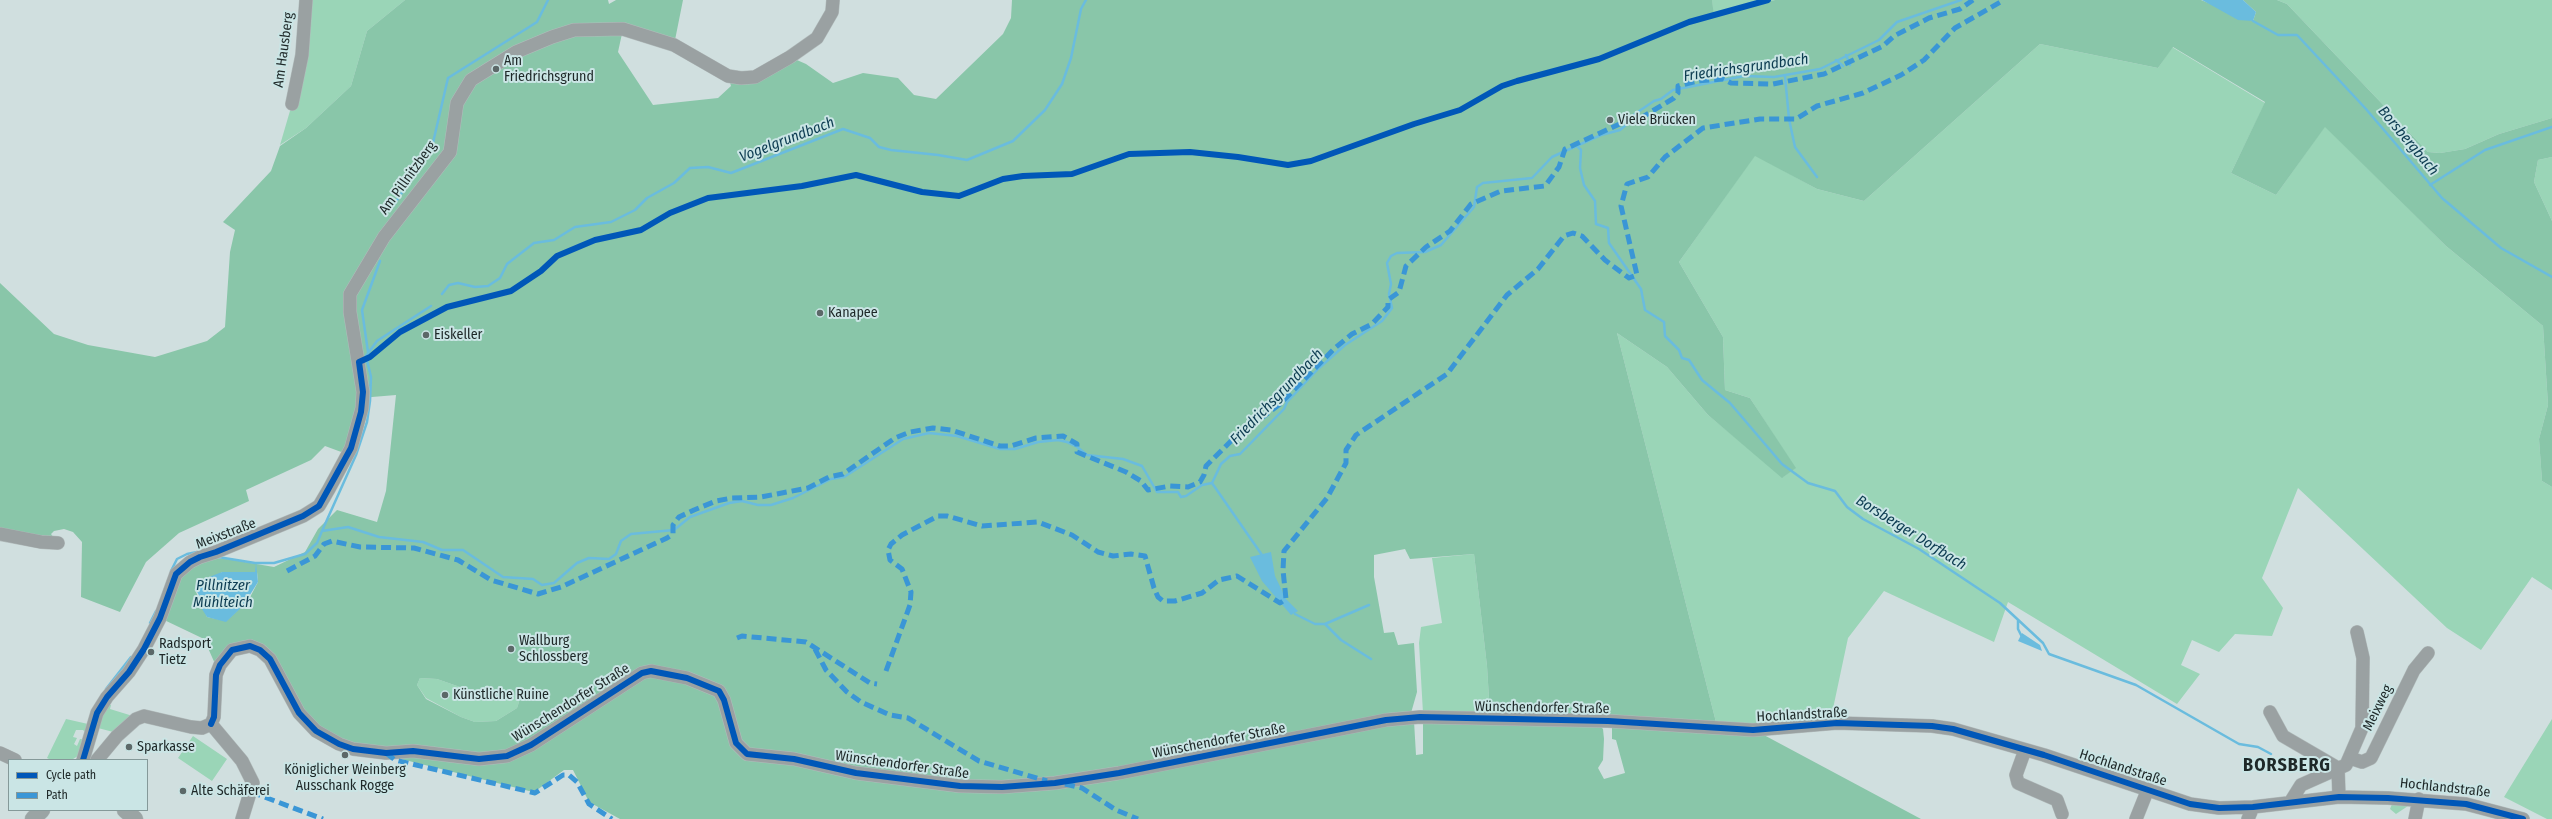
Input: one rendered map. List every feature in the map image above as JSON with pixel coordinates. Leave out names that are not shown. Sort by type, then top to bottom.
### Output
[{"type":"main road","points":[[33,819],[41,811]]},
{"type":"main road","points":[[126,811],[135,819]]},
{"type":"street","name":"Am Hausberg","points":[[292,104],[302,55],[306,0]]},
{"type":"street","name":"Am Pillnitzberg","points":[[361,373],[350,312],[350,294],[384,237],[450,152],[457,103],[471,80],[516,52],[552,37],[574,30],[623,29],[674,45],[728,76],[741,78],[755,77],[790,57],[817,38],[832,12],[833,0]]},
{"type":"street","name":"Meixstraße","points":[[83,759],[97,713],[107,697],[129,672],[144,649],[160,618],[176,574],[190,562],[200,557],[216,552],[303,516],[319,506],[351,448],[362,408],[361,373]]},
{"type":"street","points":[[0,534],[41,542],[58,543]]},
{"type":"street","name":"Meixweg","points":[[2291,801],[2301,785],[2346,765],[2362,728],[2363,658],[2357,632]]},
{"type":"street","name":"Wünschendorfer Straße","points":[[211,724],[214,717],[216,675],[220,665],[232,650],[250,646],[260,650],[270,659],[299,713],[316,731],[339,744],[353,749],[386,753],[413,751],[473,758],[494,758],[518,752],[633,678],[651,671],[687,678],[719,691],[724,700],[736,743],[747,754],[794,759],[856,774],[960,786],[1002,787],[1112,774],[1386,720],[1420,717],[1608,721],[1716,729]]},
{"type":"street","name":"Meixweg","points":[[2350,758],[2362,762],[2371,758],[2414,670],[2428,653]]},
{"type":"street","points":[[2270,712],[2283,736],[2338,768],[2339,797]]},
{"type":"street","points":[[98,759],[117,736],[136,719],[144,716],[191,727],[202,728],[211,724],[242,762],[253,783],[242,819]]},
{"type":"street","name":"Hochlandstraße","points":[[1716,729],[1780,729],[1835,723],[1932,726],[1960,731],[2025,750],[2190,804],[2250,813],[2291,801],[2339,797],[2419,800],[2466,804],[2523,819]]},
{"type":"street","points":[[2025,750],[2016,775],[2018,783],[2057,800],[2062,814]]},
{"type":"street","points":[[0,753],[13,759]]},
{"type":"street","name":"Hochlandstraße","points":[[2136,819],[2148,789]]},
{"type":"street","points":[[2415,819],[2419,800]]},
{"type":"green space","points":[[306,0],[405,0],[367,31],[351,86],[306,128],[280,145],[292,104]]},
{"type":"green space","points":[[405,0],[608,0],[609,4],[616,0],[683,0],[674,45],[623,29],[618,52],[653,105],[718,98],[731,86],[728,76],[741,78],[790,57],[806,64],[833,83],[863,73],[898,78],[914,95],[936,99],[1003,34],[1011,18],[1012,0],[1712,0],[1714,16],[1775,0],[2201,0],[2253,21],[2256,12],[2243,0],[2277,0],[2287,4],[2428,152],[2440,153],[2465,149],[2499,134],[2552,118],[2552,157],[2538,160],[2534,182],[2552,221],[2552,487],[2542,481],[2539,439],[2548,405],[2543,326],[2446,246],[2325,127],[2276,195],[2231,173],[2265,102],[2173,47],[2158,68],[2040,44],[1864,201],[1817,189],[1755,156],[1679,262],[1723,337],[1725,390],[1750,398],[1796,468],[1782,478],[1708,415],[1667,367],[1617,333],[1717,726],[1490,715],[1487,666],[1474,554],[1410,559],[1405,549],[1374,555],[1374,577],[1384,633],[1394,632],[1398,645],[1414,643],[1417,692],[1411,713],[1145,763],[1051,779],[964,783],[756,752],[742,744],[730,702],[657,667],[524,746],[487,755],[351,745],[318,728],[250,642],[216,666],[204,639],[160,618],[176,574],[200,557],[227,559],[274,567],[305,552],[318,529],[337,510],[377,522],[386,491],[396,395],[360,398],[344,453],[325,446],[311,460],[246,490],[249,501],[179,533],[146,562],[120,612],[81,597],[82,542],[73,532],[64,529],[54,531],[51,534],[54,538],[0,530],[0,283],[54,334],[88,345],[155,357],[207,341],[225,327],[230,252],[235,230],[223,222],[271,171],[280,146],[306,128],[351,86],[367,31]],"holes":[[[222,572],[257,572],[258,582],[248,601],[226,621],[207,617],[196,592]],[[420,678],[437,679],[460,687],[477,700],[492,701],[508,695],[518,696],[519,702],[517,708],[496,721],[475,722],[461,717],[426,699],[417,685]]]},
{"type":"green space","points":[[1712,0],[1775,0],[1713,16]]},
{"type":"green space","points":[[2277,0],[2552,0],[2552,118],[2499,134],[2465,149],[2440,153],[2428,152],[2287,4]]},
{"type":"green space","points":[[2040,44],[2158,68],[2172,47],[2265,103],[2231,173],[2276,195],[2325,126],[2446,246],[2543,326],[2548,405],[2539,439],[2542,481],[2552,487],[2552,590],[2532,577],[2481,650],[2447,628],[2298,488],[2262,578],[2283,608],[2272,636],[2235,634],[2219,652],[2192,640],[2181,665],[2200,674],[2177,704],[2008,602],[1994,642],[1884,591],[1848,638],[1831,718],[1717,726],[1617,333],[1667,367],[1708,415],[1783,477],[1795,468],[1750,398],[1725,390],[1723,337],[1679,262],[1755,155],[1817,189],[1864,201]]},
{"type":"green space","points":[[2552,157],[2552,221],[2534,182],[2538,160]]},
{"type":"green space","points":[[1474,554],[1487,666],[1490,715],[1423,713],[1419,643],[1421,627],[1442,623],[1432,558]]},
{"type":"green space","points":[[658,675],[717,694],[737,750],[1007,791],[1414,721],[1416,755],[1423,754],[1423,721],[1599,725],[1603,729],[1604,739],[1603,760],[1598,768],[1604,779],[1625,773],[1616,740],[1612,739],[1612,725],[1762,734],[1921,819],[620,819],[589,802],[573,770],[564,770],[537,790],[529,791],[397,758],[397,756],[493,761],[640,678]]},
{"type":"green space","points":[[420,678],[437,679],[460,687],[477,700],[492,701],[508,695],[518,696],[519,702],[517,708],[496,721],[475,722],[461,717],[426,698],[417,685]]},
{"type":"green space","points":[[108,705],[111,705],[110,709],[136,717],[117,733],[98,728],[102,715]]},
{"type":"green space","points":[[66,719],[88,724],[85,732],[83,730],[76,730],[73,737],[77,738],[74,744],[77,746],[80,739],[86,740],[78,756],[73,759],[49,759],[47,758]]},
{"type":"green space","points":[[2552,719],[2552,819],[2547,819],[2504,797]]},
{"type":"green space","points":[[193,736],[227,759],[212,781],[178,758]]},
{"type":"green space","points":[[2392,804],[2408,806],[2396,814],[2390,809]]},
{"type":"water","points":[[2202,0],[2243,0],[2256,12],[2253,21],[2238,20]]},
{"type":"water","points":[[1271,552],[1275,576],[1286,599],[1298,611],[1291,615],[1262,581],[1250,557]]},
{"type":"water","name":"Pillnitzer Mühlteich","points":[[256,563],[258,582],[243,606],[226,622],[207,617],[200,606],[201,599],[195,588],[199,581],[222,572],[255,572]]},
{"type":"water","points":[[2022,633],[2040,645],[2042,651],[2018,641]]},
{"type":"waterway","points":[[393,206],[432,147],[448,78],[537,22],[548,0]]},
{"type":"waterway","name":"Vogelgrundbach","points":[[442,294],[449,285],[458,283],[475,287],[488,286],[500,278],[507,264],[534,243],[554,240],[575,227],[611,222],[635,210],[647,198],[674,183],[690,168],[708,167],[731,173],[843,129],[870,138],[879,147],[891,150],[967,160],[1013,141],[1045,110],[1062,84],[1071,58],[1081,9],[1086,0]]},
{"type":"waterway","name":"Friedrichsgrundbach","points":[[218,557],[255,563],[274,563],[305,554],[317,543],[322,531],[348,527],[379,537],[423,542],[442,550],[463,550],[503,577],[533,579],[542,585],[554,583],[577,563],[589,558],[609,559],[616,554],[621,541],[631,534],[674,530],[690,517],[729,503],[742,501],[758,505],[771,505],[793,498],[831,479],[844,477],[903,439],[929,433],[957,436],[1000,449],[1015,449],[1038,442],[1058,440],[1067,442],[1076,446],[1087,455],[1123,459],[1142,466],[1157,492],[1178,492],[1181,497],[1186,496],[1202,485],[1212,483],[1221,464],[1230,456],[1240,454],[1284,409],[1287,402],[1318,369],[1345,345],[1382,321],[1392,308],[1389,294],[1391,284],[1387,263],[1391,256],[1397,253],[1425,252],[1441,245],[1474,207],[1477,187],[1483,183],[1532,178],[1552,157],[1601,135],[1620,130],[1626,125],[1629,118],[1673,90],[1744,76],[1774,77],[1820,69],[1879,40],[1897,22],[1961,0]]},
{"type":"waterway","name":"Borsbergbach","points":[[2253,21],[2278,35],[2297,35],[2366,109],[2442,198],[2501,248],[2552,277]]},
{"type":"waterway","points":[[1846,55],[1850,65]]},
{"type":"waterway","name":"Friedrichsgrundbach","points":[[1836,60],[1843,66]]},
{"type":"waterway","points":[[1785,76],[1789,119],[1795,147],[1817,177]]},
{"type":"waterway","points":[[2430,185],[2485,150],[2552,127]]},
{"type":"waterway","name":"Borsberger Dorfbach","points":[[1578,147],[1581,150],[1580,168],[1584,185],[1595,201],[1596,224],[1608,228],[1609,243],[1641,289],[1645,310],[1664,322],[1665,336],[1679,350],[1682,358],[1689,360],[1702,380],[1730,403],[1782,464],[1808,483],[1835,491],[1847,507],[1863,519],[1919,549],[2000,603],[2043,643],[2049,654],[2136,685],[2239,744],[2258,747],[2271,754]]},
{"type":"waterway","points":[[368,352],[362,310],[380,261]]},
{"type":"waterway","name":"Vogelgrundbach","points":[[322,531],[356,455],[367,422],[371,377],[366,356],[377,341],[431,306]]},
{"type":"waterway","points":[[1212,483],[1262,555]]},
{"type":"waterway","name":"Friedrichsgrundbach","points":[[171,571],[177,559],[187,554],[197,552]]},
{"type":"waterway","points":[[1325,624],[1369,605]]},
{"type":"waterway","name":"Friedrichsgrundbach","points":[[150,623],[156,611]]},
{"type":"waterway","points":[[1295,614],[1315,624],[1325,624],[1341,640],[1371,659]]},
{"type":"waterway","points":[[2018,620],[2018,629],[2022,637]]},
{"type":"waterway","name":"Friedrichsgrundbach","points":[[106,689],[131,657]]},
{"type":"marked path","points":[[287,571],[315,556],[324,544],[332,541],[360,547],[414,548],[458,560],[491,580],[538,594],[561,587],[667,538],[673,534],[673,525],[679,517],[694,510],[716,501],[732,498],[761,497],[808,488],[829,477],[843,474],[895,438],[910,432],[933,428],[951,430],[1000,446],[1011,446],[1036,438],[1063,436],[1077,444],[1077,452],[1126,472],[1141,481],[1148,490],[1170,486],[1188,487],[1200,482],[1204,475],[1206,466],[1232,440],[1280,404],[1335,348],[1352,334],[1372,324],[1388,307],[1388,300],[1399,292],[1406,266],[1426,247],[1450,231],[1471,204],[1501,191],[1545,186],[1559,167],[1565,149],[1624,122],[1639,119],[1674,98],[1678,93],[1678,86],[1697,81],[1723,79],[1731,83],[1773,84],[1824,74],[1883,46],[1894,36],[1929,18],[1960,9],[1973,0]]},
{"type":"marked path","points":[[886,671],[910,605],[911,592],[902,569],[890,560],[888,550],[891,544],[902,535],[938,516],[947,516],[982,526],[1038,522],[1072,535],[1098,552],[1113,556],[1131,554],[1145,556],[1154,588],[1158,597],[1163,601],[1175,601],[1202,593],[1219,580],[1237,576],[1280,603],[1286,599],[1283,570],[1284,551],[1327,498],[1346,463],[1346,450],[1356,435],[1447,374],[1507,295],[1538,269],[1564,236],[1573,233],[1582,236],[1605,260],[1629,278],[1637,275],[1621,206],[1627,184],[1648,177],[1665,157],[1703,128],[1760,119],[1796,119],[1817,106],[1863,93],[1901,75],[1924,60],[1955,28],[2004,0]]},
{"type":"marked path","points":[[737,638],[742,636],[806,642],[870,683],[877,684]]},
{"type":"marked path","points":[[815,649],[826,670],[847,692],[861,702],[890,715],[908,718],[979,761],[1047,781]]},
{"type":"marked path","points":[[386,753],[395,760],[535,793],[563,775],[569,775],[577,782],[589,804],[612,819]]},
{"type":"marked path","points":[[1065,784],[1082,788],[1116,810],[1138,819]]},
{"type":"marked path","points":[[251,792],[323,819]]},
{"type":"cycle path","points":[[83,759],[97,713],[107,697],[129,672],[144,649],[160,618],[176,574],[190,562],[200,557],[216,552],[303,516],[319,506],[351,448],[361,412],[363,392],[359,362],[370,357],[400,332],[447,307],[511,291],[541,271],[557,256],[595,240],[641,230],[670,213],[708,198],[802,186],[856,175],[922,192],[959,196],[1003,179],[1023,176],[1072,174],[1129,154],[1190,152],[1238,157],[1288,165],[1311,161],[1414,124],[1460,110],[1502,86],[1599,59],[1689,22],[1768,0]]},
{"type":"cycle path","points":[[211,724],[214,717],[216,675],[220,665],[232,650],[250,646],[260,650],[270,659],[299,713],[316,731],[339,744],[353,749],[386,753],[413,751],[479,759],[507,756],[531,745],[642,673],[651,671],[687,678],[719,691],[724,700],[736,743],[747,754],[794,759],[856,773],[960,786],[1002,787],[1055,783],[1119,773],[1386,720],[1420,717],[1608,721],[1753,730],[1837,723],[1932,726],[1953,729],[2044,755],[2190,804],[2219,808],[2253,807],[2339,797],[2388,798],[2466,804],[2523,819]]},
{"type":"place","name":"Am Friedrichsgrund","points":[[496,69]]},
{"type":"place","name":"Viele Brücken","points":[[1610,120]]},
{"type":"place","name":"Kanapee","points":[[820,313]]},
{"type":"place","name":"Eiskeller","points":[[426,335]]},
{"type":"place","name":"Wallburg Schlossberg","points":[[511,649]]},
{"type":"place","name":"Radsport Tietz","points":[[151,652]]},
{"type":"place","name":"Künstliche Ruine","points":[[445,695]]},
{"type":"place","name":"Sparkasse","points":[[129,747]]},
{"type":"place","name":"Königlicher Weinberg Ausschank Rogge","points":[[345,755]]},
{"type":"place","name":"Alte Schäferei","points":[[183,791]]},
{"type":"district","name":"BORSBERG","points":[[2287,766]]}]
